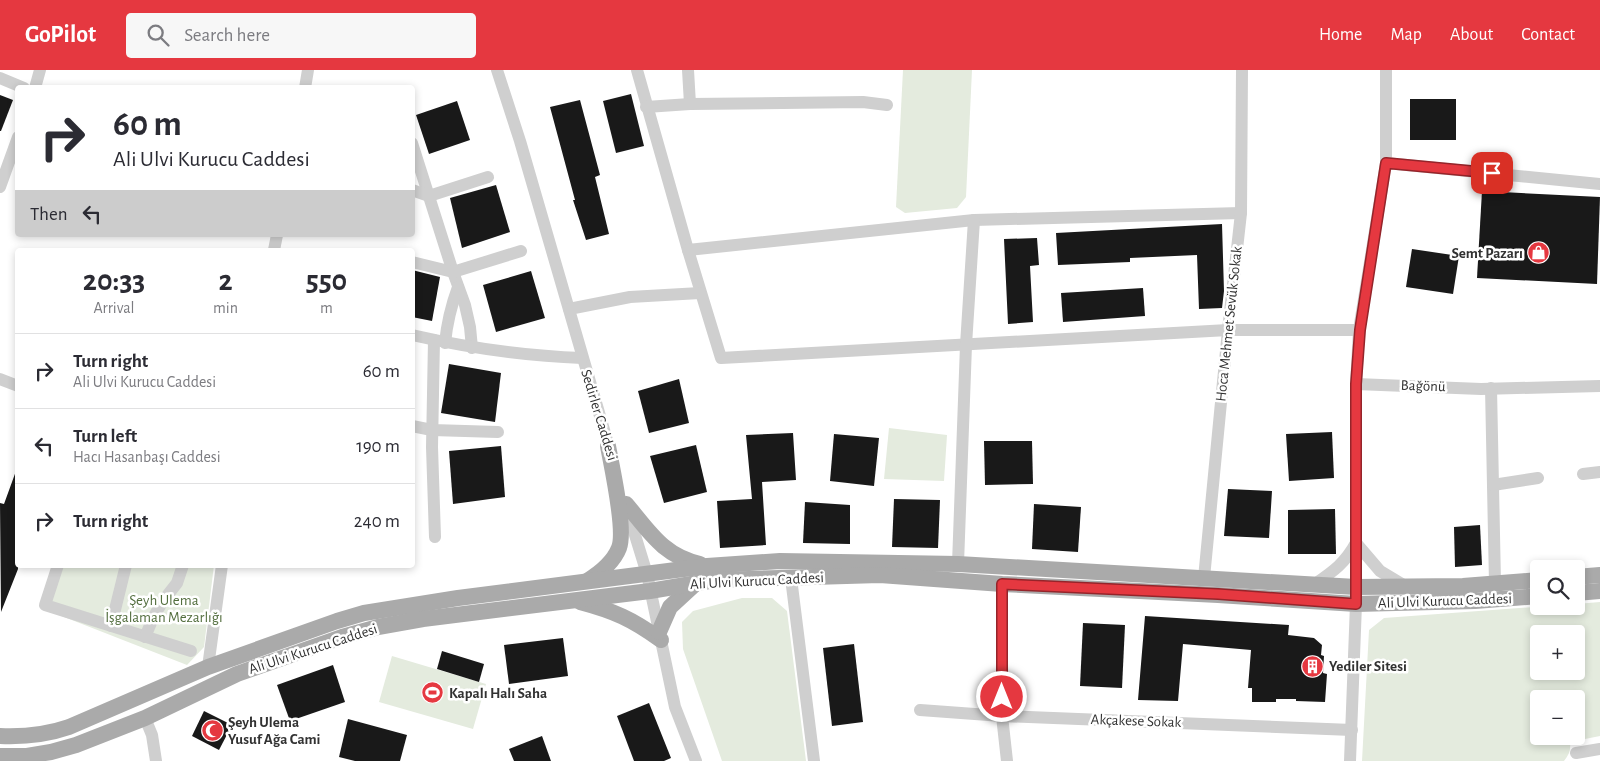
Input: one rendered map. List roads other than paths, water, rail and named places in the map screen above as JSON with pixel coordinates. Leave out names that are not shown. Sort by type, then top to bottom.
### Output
[{"type":"main road","points":[[587,582],[602,572],[612,560],[619,548],[622,530],[608,446]]},
{"type":"main road","points":[[626,504],[667,551],[689,562],[707,566]]},
{"type":"main road","name":"Ali Ulvi Kurucu Caddesi","points":[[0,736],[47,734],[69,728],[208,666],[364,613],[393,607],[707,566],[780,561],[958,564],[1356,587],[1463,586],[1530,581]]},
{"type":"main road","name":"Ali Ulvi Kurucu Caddesi","points":[[8,758],[51,752],[76,745],[145,718],[237,674],[342,637],[369,630],[423,619],[650,591],[715,580],[880,575],[1002,584],[1218,594],[1356,604],[1475,602],[1530,597]]},
{"type":"main road","points":[[1585,576],[1600,575]]},
{"type":"main road","points":[[573,600],[606,609],[660,636],[670,607],[695,584]]},
{"type":"main road","points":[[1585,593],[1600,592]]},
{"type":"street","points":[[36,85],[40,70]]},
{"type":"street","points":[[306,85],[308,70]]},
{"type":"street","name":"Sedirler Caddesi","points":[[497,70],[570,309],[582,358],[647,574],[675,707],[696,761]]},
{"type":"street","points":[[637,70],[700,293],[721,358],[1228,330],[1360,330]]},
{"type":"street","points":[[688,70],[690,104]]},
{"type":"street","name":"Hoca Mehmet Sevük Sokak","points":[[1204,578],[1241,213],[1242,70]]},
{"type":"street","points":[[1350,761],[1356,604],[1356,384],[1360,330],[1386,163],[1386,70]]},
{"type":"street","points":[[0,78],[17,85]]},
{"type":"street","points":[[646,107],[690,104],[863,102],[887,105]]},
{"type":"street","points":[[0,187],[15,145]]},
{"type":"street","points":[[415,152],[465,305],[472,348]]},
{"type":"street","points":[[1386,163],[1600,184]]},
{"type":"street","points":[[415,191],[429,196],[488,177]]},
{"type":"street","points":[[688,250],[974,220],[1241,213]]},
{"type":"street","points":[[958,564],[966,345],[974,220]]},
{"type":"street","points":[[415,263],[453,272],[521,251]]},
{"type":"street","points":[[435,537],[432,430],[440,341],[458,287]]},
{"type":"street","points":[[570,309],[630,297],[700,293]]},
{"type":"street","points":[[415,336],[472,348],[535,356],[582,358]]},
{"type":"street","points":[[0,380],[15,385]]},
{"type":"street","name":"Bağönü","points":[[1356,384],[1491,388],[1600,386]]},
{"type":"street","points":[[1491,388],[1495,583]]},
{"type":"street","points":[[415,427],[432,430],[498,432]]},
{"type":"street","points":[[1583,474],[1600,472]]},
{"type":"street","points":[[1493,485],[1538,478]]},
{"type":"street","points":[[1315,584],[1337,570],[1348,558],[1356,543]]},
{"type":"street","points":[[1356,543],[1380,571],[1395,582],[1406,586]]},
{"type":"street","points":[[57,568],[44,605],[191,651]]},
{"type":"street","points":[[111,626],[125,568]]},
{"type":"street","points":[[145,637],[154,616],[177,583],[182,568]]},
{"type":"street","points":[[208,666],[219,568]]},
{"type":"street","points":[[791,578],[814,761]]},
{"type":"street","points":[[1002,584],[1002,716],[1007,761]]},
{"type":"street","name":"Akçakese Sokak","points":[[920,710],[1002,716],[1352,730]]},
{"type":"street","points":[[145,718],[152,735],[156,761]]},
{"type":"street","points":[[1576,753],[1600,749]]},
{"type":"place","name":"Semt Pazarı","points":[[1539,253]]},
{"type":"place","name":"Yediler Sitesi","points":[[1313,666]]},
{"type":"place","name":"Kapalı Halı Saha","points":[[433,693]]},
{"type":"place","name":"Şeyh Ulema Yusuf Ağa Cami","points":[[212,731]]},
{"type":"park label","name":"Şeyh Ulema İşgalaman Mezarlığı","points":[[164,608]]}]
